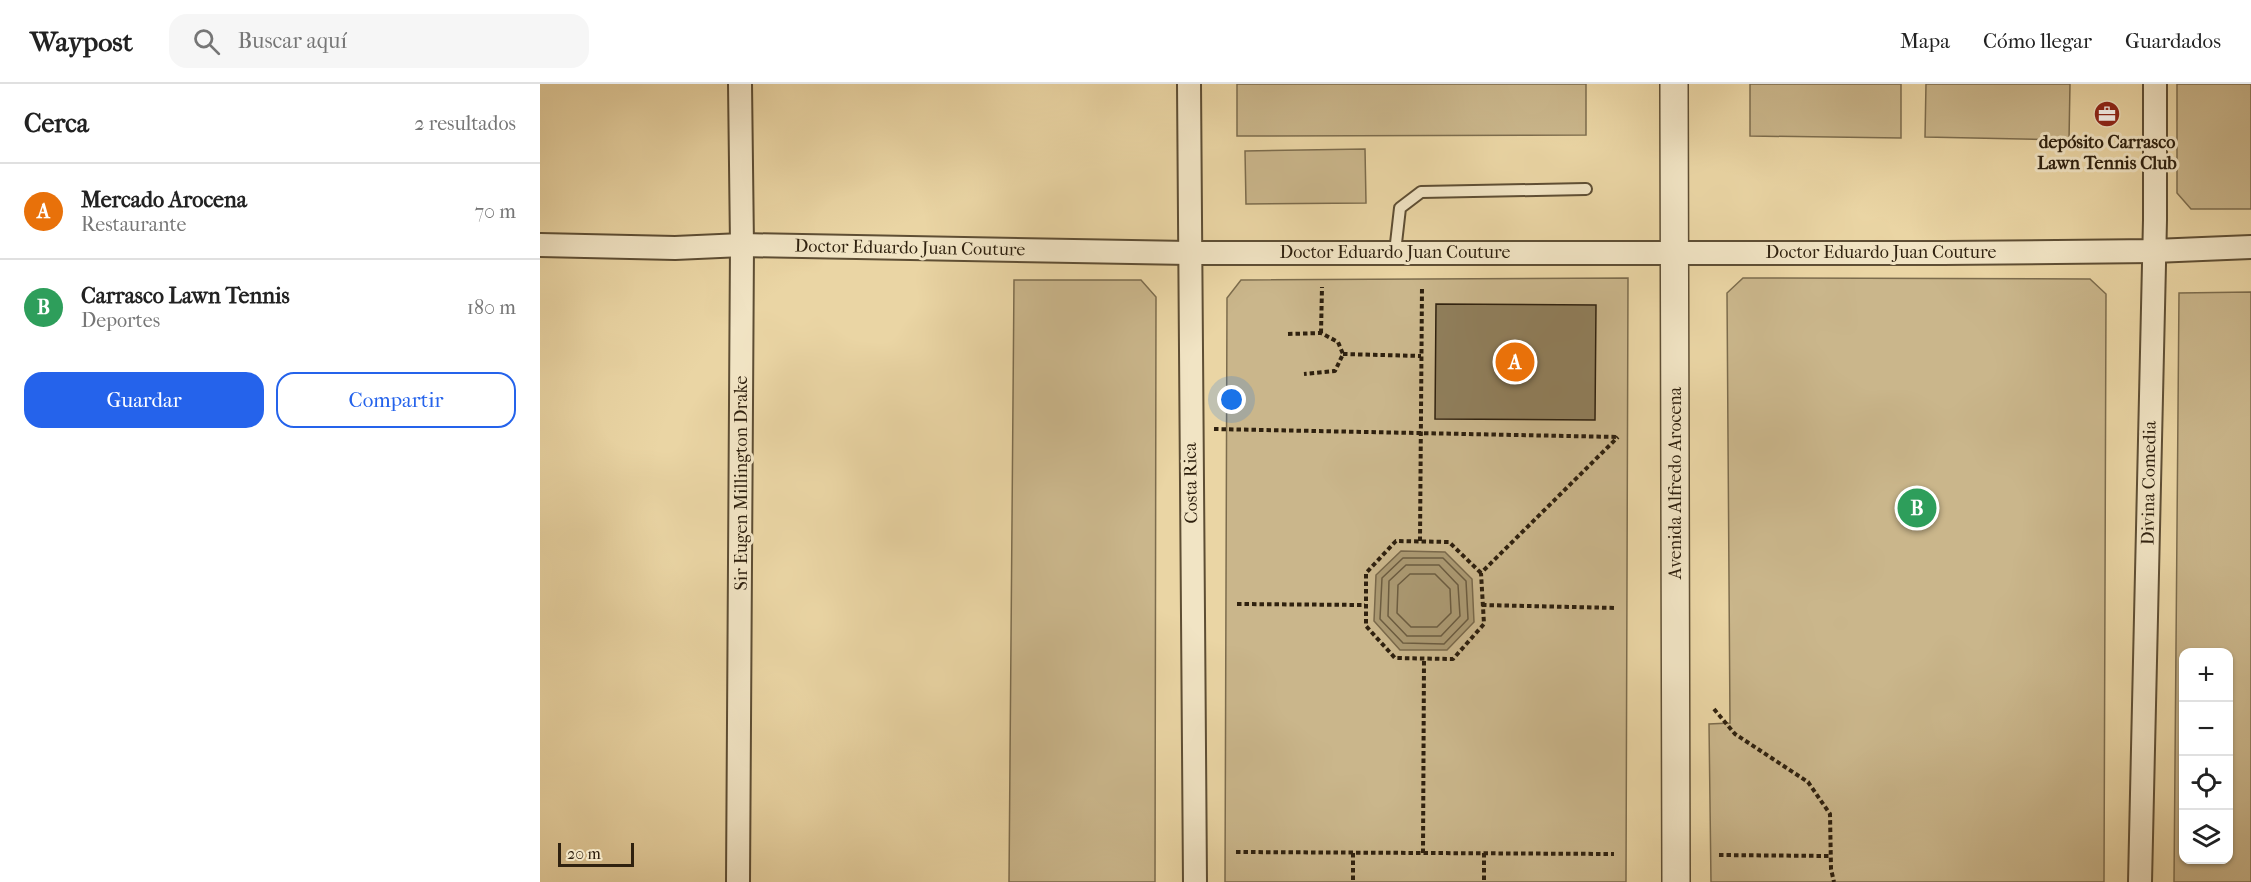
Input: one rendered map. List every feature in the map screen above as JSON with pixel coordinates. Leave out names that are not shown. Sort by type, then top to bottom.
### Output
[{"type":"street","name":"Sir Eugen Millington Drake","points":[[738,882],[742,245],[740,84]]},
{"type":"street","name":"Costa Rica","points":[[1189,84],[1196,882]]},
{"type":"street","name":"Avenida Alfredo Arocena","points":[[1674,84],[1676,882]]},
{"type":"street","name":"Divina Comedia","points":[[2140,882],[2157,147],[2155,84]]},
{"type":"street","name":"Doctor Eduardo Juan Couture","points":[[540,245],[675,248],[742,245],[1189,253],[1943,253],[2251,247]]},
{"type":"lane","points":[[1395,252],[1400,208],[1421,192],[1586,189]]},
{"type":"path","points":[[1420,542],[1419,432],[1422,286]]},
{"type":"path","points":[[1321,333],[1322,287]]},
{"type":"path","points":[[1288,333],[1321,333],[1338,342],[1343,354],[1335,371],[1304,374]]},
{"type":"path","points":[[1343,354],[1420,356]]},
{"type":"path","points":[[1209,428],[1618,437],[1481,573]]},
{"type":"path","points":[[1396,541],[1420,542],[1449,542],[1481,573],[1484,624],[1452,659],[1395,658],[1366,626],[1366,573],[1396,541]]},
{"type":"path","points":[[1237,604],[1365,605]]},
{"type":"path","points":[[1482,605],[1616,608]]},
{"type":"path","points":[[1423,853],[1424,658]]},
{"type":"path","points":[[1714,709],[1735,734],[1808,782],[1830,814],[1830,856],[1834,882]]},
{"type":"path","points":[[1236,852],[1614,854]]},
{"type":"path","points":[[1353,853],[1353,882]]},
{"type":"path","points":[[1484,853],[1484,882]]},
{"type":"path","points":[[1719,855],[1830,856]]},
{"type":"shaded area","points":[[1237,84],[1586,84],[1586,135],[1237,136]]},
{"type":"shaded area","points":[[1750,84],[1901,84],[1901,138],[1750,136]]},
{"type":"shaded area","points":[[1926,84],[2070,84],[2069,140],[1925,137]]},
{"type":"shaded area","points":[[2177,84],[2251,84],[2251,209],[2191,209],[2177,193]]},
{"type":"shaded area","points":[[1365,149],[1366,203],[1246,204],[1245,151]]},
{"type":"shaded area","points":[[1628,278],[1626,882],[1225,882],[1227,298],[1241,280]]},
{"type":"shaded area","points":[[1743,278],[2090,279],[2106,294],[2104,882],[1711,882],[1709,724],[1730,723],[1727,293]]},
{"type":"shaded area","points":[[1014,280],[1141,280],[1156,297],[1155,882],[1009,882]]},
{"type":"shaded area","points":[[2251,292],[2251,882],[2174,882],[2179,293]]},
{"type":"water","points":[[1401,551],[1445,552],[1472,579],[1474,622],[1447,650],[1400,650],[1374,621],[1376,575]]},
{"type":"building","points":[[1436,304],[1596,305],[1595,420],[1435,419]]},
{"type":"place","name":"depósito Carrasco Lawn Tennis Club","points":[[2107,114]]},
{"type":"place","name":"Mercado Arocena","points":[[1515,362]]},
{"type":"place","name":"Carrasco Lawn Tennis","points":[[1917,508]]}]
